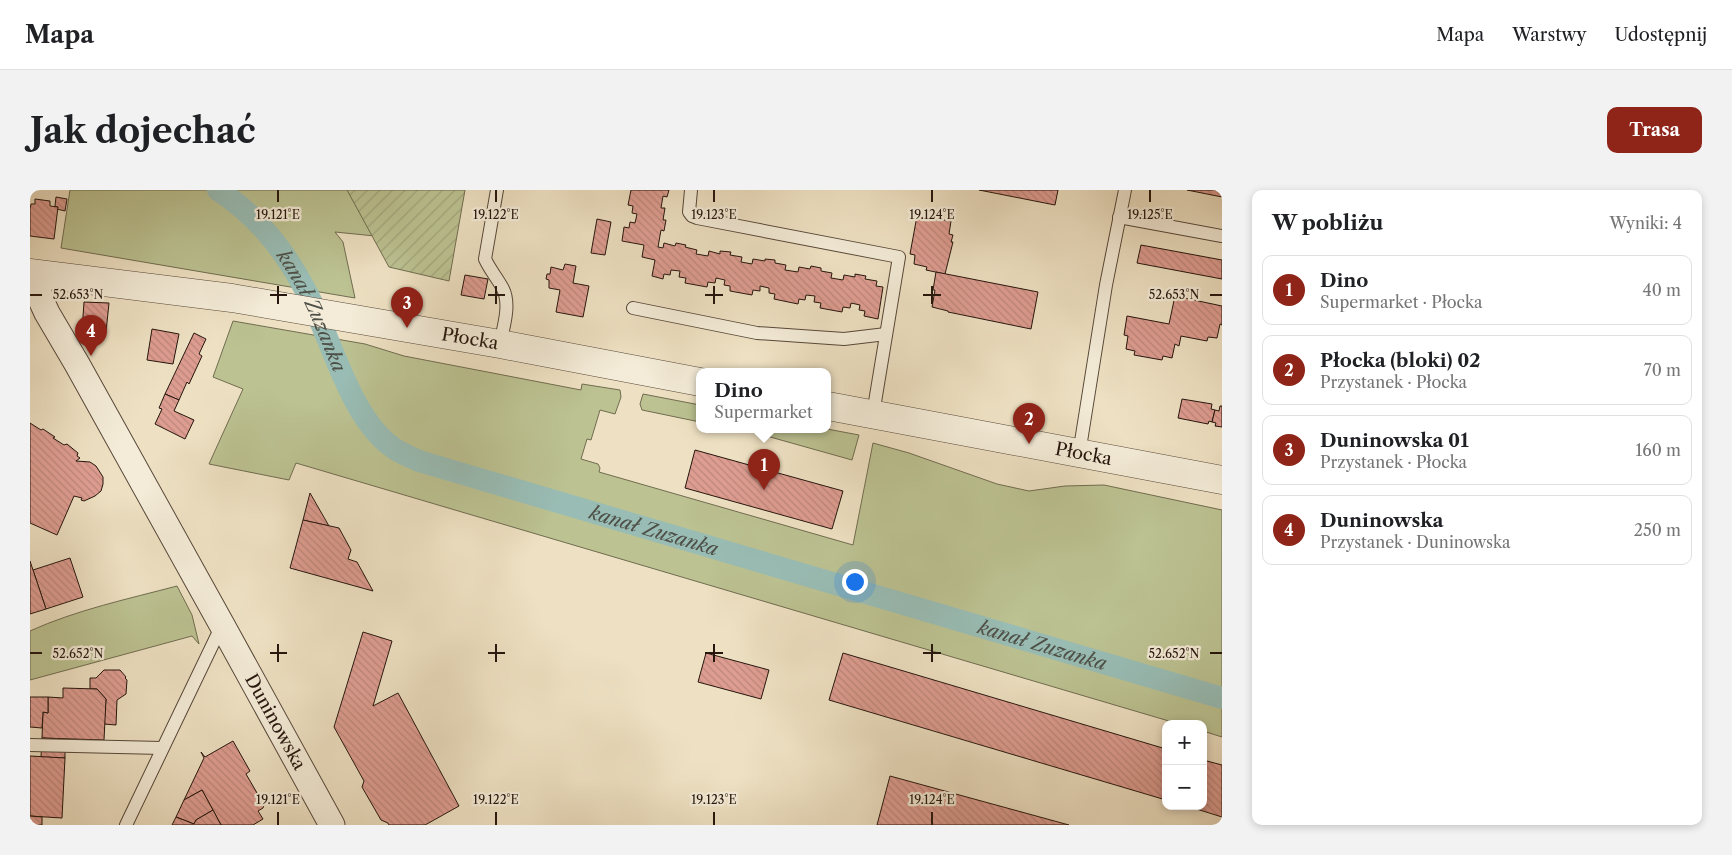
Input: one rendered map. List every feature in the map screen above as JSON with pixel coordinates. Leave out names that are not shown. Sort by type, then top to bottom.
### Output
[{"type":"street","name":"Płocka","points":[[34,281],[232,298],[500,344],[696,381]]},
{"type":"street","name":"Duninowska","points":[[34,281],[46,313],[77,364],[332,825]]},
{"type":"street","name":"Płocka","points":[[831,407],[1222,480]]},
{"type":"lane","points":[[497,190],[485,258],[489,268],[504,290],[507,303],[500,344]]},
{"type":"lane","points":[[691,190],[689,212],[697,218],[900,258],[873,414]]},
{"type":"lane","points":[[1079,454],[1106,285],[1125,190]]},
{"type":"lane","points":[[1119,217],[1222,236]]},
{"type":"lane","points":[[633,308],[757,333],[844,340],[886,334]]},
{"type":"lane","points":[[126,825],[222,625]]},
{"type":"lane","points":[[30,745],[162,748]]},
{"type":"green space","points":[[70,190],[413,190],[405,239],[335,232],[343,242],[355,298],[61,248]]},
{"type":"green space","points":[[347,190],[465,190],[449,281],[389,267]]},
{"type":"green space","points":[[233,321],[365,344],[404,356],[581,390],[582,384],[620,390],[621,397],[615,414],[600,410],[591,440],[587,439],[581,459],[598,464],[599,472],[853,545],[873,443],[909,453],[997,484],[1029,491],[1065,486],[1104,485],[1222,510],[1222,737],[1207,732],[1207,720],[1165,720],[296,463],[289,480],[209,464],[243,389],[213,377]]},
{"type":"green space","points":[[643,394],[696,404],[696,421],[642,410],[640,404]]},
{"type":"green space","points":[[831,430],[859,435],[852,460],[756,433],[831,433]]},
{"type":"green space","points":[[177,586],[192,615],[199,644],[192,636],[30,680],[30,631],[84,611]]},
{"type":"building","points":[[631,190],[669,190],[667,197],[663,196],[661,208],[665,208],[663,220],[666,220],[664,231],[661,230],[658,247],[663,248],[664,243],[675,246],[676,243],[697,250],[696,254],[708,256],[709,251],[720,254],[720,251],[731,252],[730,255],[742,257],[741,262],[752,264],[753,259],[775,260],[775,263],[786,265],[785,270],[798,272],[799,267],[810,269],[811,266],[821,268],[821,271],[832,273],[831,278],[843,280],[844,275],[866,276],[865,279],[877,281],[876,286],[883,287],[878,319],[864,316],[865,311],[859,310],[860,305],[851,303],[850,308],[843,307],[842,312],[820,308],[821,303],[814,302],[815,296],[806,295],[805,300],[799,299],[798,304],[774,299],[775,294],[769,293],[769,288],[760,286],[760,291],[753,290],[752,295],[730,291],[730,286],[724,285],[725,280],[716,278],[715,283],[708,282],[707,287],[685,283],[686,278],[679,277],[680,271],[671,270],[670,275],[664,274],[663,279],[652,276],[655,260],[642,257],[644,245],[622,241],[624,227],[629,228],[630,222],[635,223],[637,214],[632,213],[633,206],[628,205]]},
{"type":"building","points":[[979,190],[1058,190],[1055,205]]},
{"type":"building","points":[[1187,190],[1222,190],[1222,197]]},
{"type":"building","points":[[56,197],[67,199],[65,211],[57,209],[58,207],[55,206]]},
{"type":"building","points":[[35,199],[50,201],[50,206],[58,207],[54,239],[30,236],[30,209],[31,204],[35,204]]},
{"type":"building","points":[[917,216],[951,221],[949,234],[953,235],[951,242],[953,242],[945,274],[926,270],[927,267],[914,264],[915,255],[910,254]]},
{"type":"building","points":[[597,219],[611,222],[605,255],[591,253]]},
{"type":"building","points":[[1141,245],[1222,260],[1222,279],[1137,263]]},
{"type":"building","points":[[565,264],[576,266],[573,283],[589,286],[583,317],[556,312],[560,290],[549,288],[549,280],[546,279],[547,274],[550,274],[551,267],[563,270]]},
{"type":"building","points":[[936,272],[1038,292],[1031,329],[932,307]]},
{"type":"building","points":[[465,275],[488,279],[484,299],[461,295]]},
{"type":"building","points":[[1175,296],[1222,306],[1222,325],[1220,324],[1217,338],[1208,337],[1207,341],[1181,336],[1179,346],[1175,344],[1172,358],[1163,356],[1162,360],[1134,355],[1135,351],[1126,349],[1128,336],[1124,335],[1127,316],[1169,324]]},
{"type":"building","points":[[84,302],[109,303],[106,332],[82,331]]},
{"type":"building","points":[[152,329],[179,334],[173,364],[147,360]]},
{"type":"building","points":[[194,333],[206,339],[199,354],[202,356],[179,400],[165,394]]},
{"type":"building","points":[[165,394],[179,400],[174,411],[194,420],[185,439],[155,424],[162,409],[159,408]]},
{"type":"building","points":[[1182,399],[1212,404],[1211,409],[1215,410],[1212,422],[1209,421],[1208,424],[1178,418]]},
{"type":"building","points":[[1220,406],[1222,406],[1222,427],[1215,426],[1216,423],[1212,422],[1215,410],[1219,411]]},
{"type":"building","points":[[30,423],[41,430],[43,429],[64,445],[67,444],[78,453],[77,456],[80,458],[76,461],[90,462],[96,466],[103,477],[101,491],[95,496],[84,501],[81,500],[82,498],[74,496],[57,535],[30,523]]},
{"type":"building","points":[[695,450],[843,491],[832,529],[685,488]]},
{"type":"building","points":[[310,493],[329,526],[303,520]]},
{"type":"building","points":[[303,520],[339,528],[351,550],[348,559],[357,562],[373,591],[290,568]]},
{"type":"building","points":[[70,558],[83,597],[46,609],[33,570]]},
{"type":"building","points":[[30,561],[46,609],[30,614]]},
{"type":"building","points":[[363,632],[392,641],[373,706],[398,693],[459,806],[425,825],[389,825],[381,820],[362,787],[364,781],[334,727]]},
{"type":"building","points":[[706,653],[769,670],[761,699],[698,682]]},
{"type":"building","points":[[843,653],[1162,748],[1162,799],[829,700]]},
{"type":"building","points":[[104,670],[120,670],[127,680],[126,694],[117,700],[116,725],[104,724],[106,699],[97,689],[90,689],[90,678],[96,678]]},
{"type":"building","points":[[63,688],[97,689],[106,699],[104,740],[42,738],[43,712],[48,713],[48,697],[63,698]]},
{"type":"building","points":[[30,697],[48,697],[48,713],[43,712],[42,728],[30,727]]},
{"type":"building","points":[[42,738],[65,739],[65,758],[41,757]]},
{"type":"building","points":[[233,741],[250,771],[246,774],[264,805],[258,811],[263,819],[253,825],[221,825],[202,790],[184,800],[204,758],[201,752],[205,757]]},
{"type":"building","points":[[30,756],[65,758],[62,818],[30,816]]},
{"type":"building","points":[[1207,761],[1222,765],[1222,817],[1200,810],[1207,810]]},
{"type":"building","points":[[890,776],[1069,825],[877,825]]},
{"type":"building","points":[[202,790],[213,810],[196,820],[194,824],[176,817],[184,800]]},
{"type":"building","points":[[213,810],[221,825],[172,825],[176,817],[194,824],[196,820]]},
{"type":"building","points":[[30,816],[42,817],[42,825],[30,825]]},
{"type":"waterway","name":"kanał Zuzanka","points":[[218,190],[233,200],[259,224],[281,250],[317,313],[354,400],[380,436],[404,454],[419,461],[1222,698]]},
{"type":"place","name":"Duninowska 01","points":[[407,328]]},
{"type":"place","name":"Duninowska","points":[[91,356]]},
{"type":"place","name":"Płocka (bloki) 02","points":[[1029,444]]},
{"type":"place","name":"Dino","points":[[764,490]]}]
